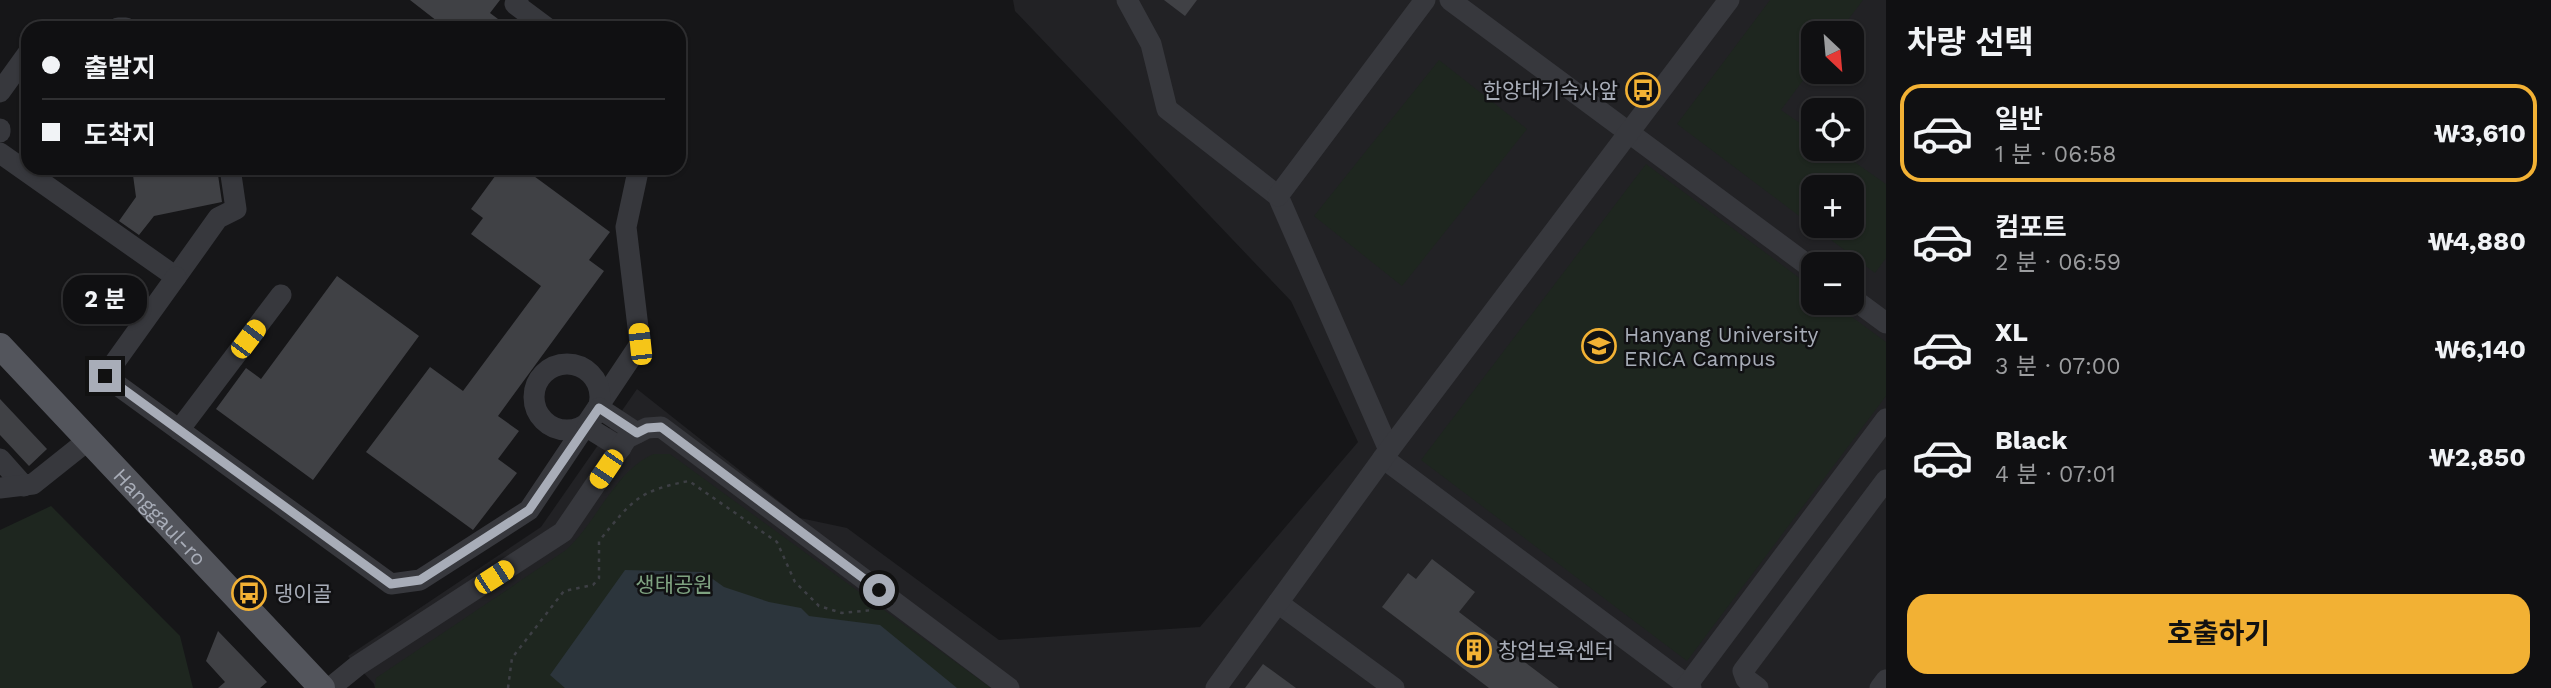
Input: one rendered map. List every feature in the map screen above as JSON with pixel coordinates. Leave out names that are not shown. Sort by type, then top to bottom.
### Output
[{"type":"main road","name":"Hanggaul-ro","points":[[0,346],[323,688]]},
{"type":"street","points":[[518,0],[515,4],[538,21]]},
{"type":"street","points":[[1127,0],[1152,44],[1167,109],[1279,196],[1386,454],[1688,687],[1886,419]]},
{"type":"street","points":[[1279,196],[1425,0]]},
{"type":"street","points":[[1450,0],[1801,260]]},
{"type":"street","points":[[1216,688],[1386,454],[1730,0]]},
{"type":"street","points":[[0,92],[21,63]]},
{"type":"street","points":[[0,153],[21,168]]},
{"type":"street","points":[[31,175],[176,277]]},
{"type":"street","points":[[231,175],[236,209],[218,218],[105,376],[391,584],[420,580],[529,510],[640,344],[626,227],[637,175]]},
{"type":"street","points":[[179,430],[281,295]]},
{"type":"street","points":[[1864,307],[1886,323]]},
{"type":"street","points":[[594,416],[637,433]]},
{"type":"street","points":[[594,416],[621,448]]},
{"type":"street","points":[[330,688],[357,666],[563,532],[627,438],[647,428],[661,427],[1009,688]]},
{"type":"street","points":[[0,488],[33,484],[87,441]]},
{"type":"street","points":[[0,458],[24,486]]},
{"type":"street","points":[[1758,688],[1746,678],[1743,671],[1886,480]]},
{"type":"street","points":[[1278,603],[1394,688]]},
{"type":"street","points":[[1880,688],[1886,680]]},
{"type":"path","points":[[508,688],[512,658],[564,591],[593,585],[599,578],[599,541],[636,499],[658,487],[689,481],[777,542],[795,582],[819,606],[842,613],[874,611]]},
{"type":"shaded area","name":"Hanyang University ERICA Campus","points":[[1013,0],[1886,0],[1886,688],[375,688],[348,656],[541,527],[637,389],[800,518],[847,528],[999,640],[1200,627],[1358,442],[1291,301],[1015,11]]},
{"type":"shaded area","points":[[625,570],[703,572],[724,587],[769,602],[801,608],[809,616],[880,625],[957,688],[565,688],[550,675]]},
{"type":"green space","points":[[1770,0],[1863,0],[1847,21],[1801,21],[1801,83],[1781,110],[1801,124],[1801,161],[1853,161],[1886,184],[1886,258],[1875,273],[1864,265],[1864,252],[1847,252],[1828,238],[1864,238],[1864,175],[1801,175],[1801,217],[1677,124]]},
{"type":"green space","points":[[1439,60],[1527,129],[1402,286],[1314,216]]},
{"type":"green space","points":[[1646,164],[1801,279],[1801,315],[1849,315],[1886,342],[1886,396],[1687,661],[1421,460]]},
{"type":"green space","name":"생태공원","points":[[654,454],[670,454],[991,688],[375,688],[376,678],[566,550],[628,472]]},
{"type":"green space","points":[[51,506],[180,636],[193,688],[0,688],[0,530]]},
{"type":"building","points":[[410,0],[500,0],[490,13],[501,21],[437,21]]},
{"type":"building","points":[[1164,0],[1197,0],[1185,16]]},
{"type":"building","points":[[133,175],[218,175],[222,202],[154,216],[139,235],[119,221],[136,197]]},
{"type":"building","points":[[496,175],[533,175],[610,232],[589,260],[604,271],[498,416],[519,431],[498,459],[517,473],[473,530],[366,452],[430,367],[463,391],[541,286],[471,234],[483,218],[471,209]]},
{"type":"building","points":[[337,276],[419,336],[313,480],[216,409],[246,368],[261,379]]},
{"type":"building","points":[[0,399],[47,449],[29,466],[0,435]]},
{"type":"building","name":"창업보육센터","points":[[1432,559],[1475,592],[1459,612],[1559,688],[1489,688],[1382,607],[1408,573],[1416,579]]},
{"type":"building","points":[[218,631],[267,682],[260,688],[218,688],[225,682],[206,661]]},
{"type":"building","points":[[1263,664],[1296,688],[1245,688]]},
{"type":"place","name":"한양대기숙사앞","points":[[1643,90]]},
{"type":"place","name":"Hanyang University ERICA Campus","points":[[1599,346]]},
{"type":"place","name":"댕이골","points":[[249,593]]},
{"type":"place","name":"창업보육센터","points":[[1474,650]]},
{"type":"route","points":[[105,376],[391,584],[420,580],[529,510],[599,408],[637,433],[647,428],[661,427],[879,590]]}]
